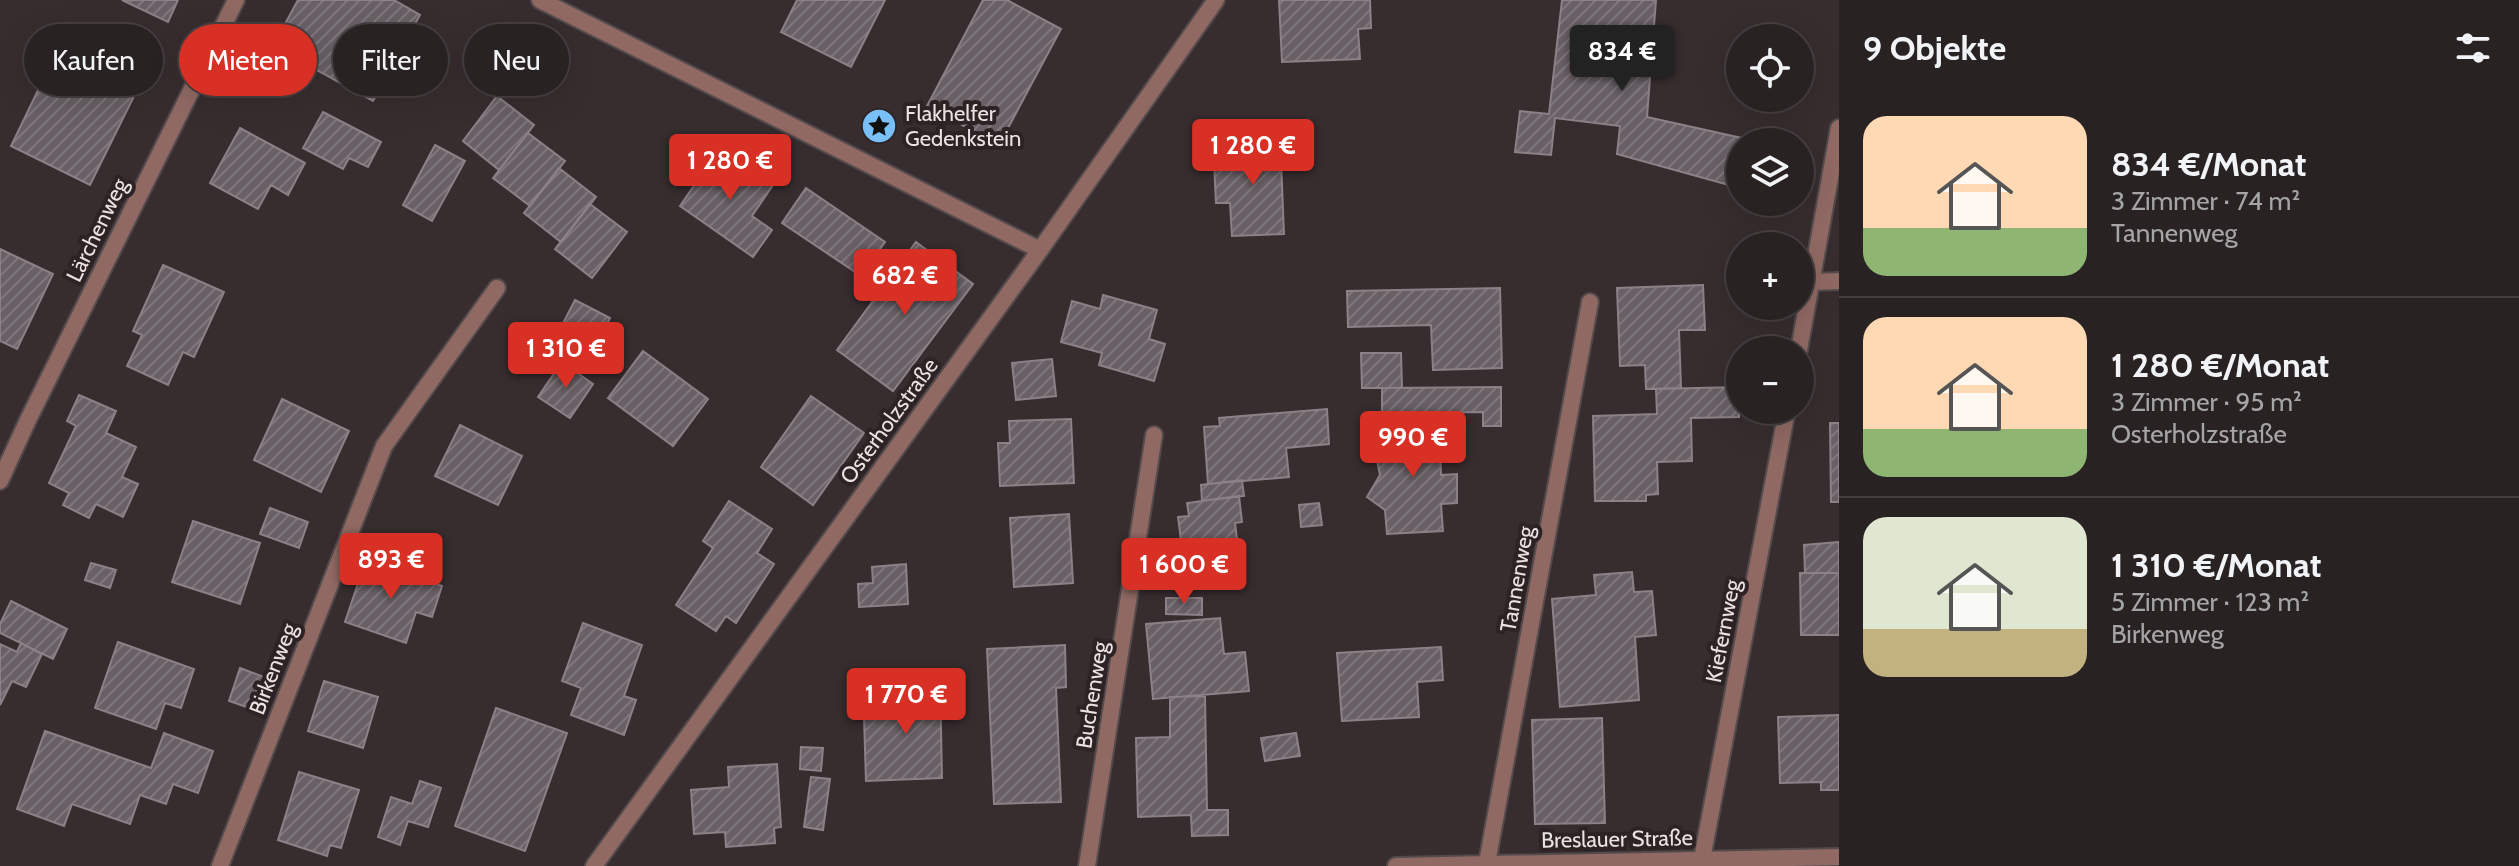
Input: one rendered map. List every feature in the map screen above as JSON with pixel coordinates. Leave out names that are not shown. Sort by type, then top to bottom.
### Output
[{"type":"street","name":"Lärchenweg","points":[[0,481],[236,0]]},
{"type":"street","points":[[540,0],[1040,250]]},
{"type":"street","name":"Osterholzstraße","points":[[594,866],[1040,250],[1216,0]]},
{"type":"street","points":[[1814,271],[1839,128]]},
{"type":"street","points":[[1814,282],[1839,281]]},
{"type":"street","name":"Birkenweg","points":[[220,866],[384,446],[497,288]]},
{"type":"street","name":"Tannenweg","points":[[1487,863],[1590,302]]},
{"type":"street","name":"Kiefernweg","points":[[1702,859],[1784,424]]},
{"type":"street","name":"Buchenweg","points":[[1087,866],[1154,435]]},
{"type":"street","name":"Breslauer Straße","points":[[1396,866],[1839,857]]},
{"type":"building","points":[[122,0],[178,0],[168,22]]},
{"type":"building","points":[[298,0],[394,0],[420,15],[415,24],[333,24],[333,79],[317,70],[317,24],[285,24]]},
{"type":"building","points":[[797,0],[885,0],[851,67],[781,32]]},
{"type":"building","points":[[983,0],[1007,0],[1061,29],[999,145],[927,106]]},
{"type":"building","points":[[1279,0],[1370,0],[1371,28],[1358,29],[1360,59],[1282,62]]},
{"type":"building","points":[[1562,0],[1656,0],[1647,117],[1726,134],[1726,184],[1617,154],[1620,126],[1555,118],[1551,155],[1515,152],[1520,111],[1549,114]]},
{"type":"building","points":[[35,96],[134,96],[90,185],[11,146]]},
{"type":"building","points":[[497,96],[534,125],[499,170],[463,141]]},
{"type":"building","points":[[323,112],[381,142],[368,167],[349,158],[343,169],[303,148]]},
{"type":"building","points":[[240,128],[305,163],[288,195],[271,185],[258,209],[210,183]]},
{"type":"building","points":[[528,133],[565,161],[530,206],[493,178]]},
{"type":"building","points":[[1280,136],[1284,234],[1232,236],[1230,203],[1216,203],[1214,161],[1238,160],[1237,138]]},
{"type":"building","points":[[435,145],[465,161],[432,221],[403,205]]},
{"type":"building","points":[[720,148],[773,185],[752,216],[772,230],[753,257],[680,206]]},
{"type":"building","points":[[559,168],[596,197],[561,242],[524,213]]},
{"type":"building","points":[[806,188],[885,242],[861,276],[782,223]]},
{"type":"building","points":[[590,204],[627,232],[592,278],[555,249]]},
{"type":"building","points":[[916,242],[973,284],[893,391],[837,350]]},
{"type":"building","points":[[0,249],[53,274],[17,349],[0,341]]},
{"type":"building","points":[[163,265],[224,292],[194,357],[183,352],[168,385],[127,366],[142,335],[133,331]]},
{"type":"building","points":[[1703,285],[1705,330],[1679,330],[1681,388],[1646,389],[1645,365],[1620,366],[1617,288]]},
{"type":"building","points":[[1500,288],[1502,368],[1433,370],[1431,325],[1348,327],[1347,291]]},
{"type":"building","points":[[1103,295],[1157,310],[1149,339],[1165,344],[1154,381],[1099,365],[1102,353],[1061,342],[1072,301],[1100,309]]},
{"type":"building","points":[[575,300],[610,318],[595,348],[560,329]]},
{"type":"building","points":[[643,351],[708,399],[673,446],[608,398]]},
{"type":"building","points":[[1361,353],[1401,353],[1402,388],[1362,388]]},
{"type":"building","points":[[1052,359],[1056,396],[1016,400],[1012,363]]},
{"type":"building","points":[[562,362],[593,384],[570,418],[538,397]]},
{"type":"building","points":[[1501,387],[1501,426],[1483,426],[1483,412],[1382,413],[1382,388]]},
{"type":"building","points":[[1726,387],[1726,417],[1691,418],[1692,461],[1657,462],[1658,494],[1646,495],[1646,501],[1595,501],[1593,416],[1657,414],[1656,389]]},
{"type":"building","points":[[79,395],[116,411],[106,433],[136,447],[122,477],[138,484],[123,517],[96,504],[89,518],[63,505],[69,493],[49,483],[76,426],[67,421]]},
{"type":"building","points":[[811,396],[864,433],[813,505],[761,467]]},
{"type":"building","points":[[282,399],[349,431],[321,492],[254,460]]},
{"type":"building","points":[[1327,409],[1329,444],[1286,448],[1289,477],[1208,484],[1204,427],[1220,426],[1219,418]]},
{"type":"building","points":[[1071,419],[1074,483],[1000,486],[998,443],[1010,443],[1009,421]]},
{"type":"building","points":[[1439,421],[1441,475],[1457,474],[1457,503],[1441,504],[1443,531],[1387,534],[1385,510],[1367,497],[1380,475],[1377,460],[1384,459],[1386,423]]},
{"type":"building","points":[[1830,423],[1839,423],[1839,502],[1831,502]]},
{"type":"building","points":[[460,425],[522,456],[498,505],[435,476]]},
{"type":"building","points":[[1242,480],[1244,496],[1202,501],[1201,485]]},
{"type":"building","points":[[1239,496],[1242,522],[1235,523],[1241,572],[1186,579],[1178,517],[1189,516],[1187,503]]},
{"type":"building","points":[[729,501],[772,529],[757,553],[774,564],[736,623],[726,616],[716,631],[676,605],[713,548],[703,541]]},
{"type":"building","points":[[1319,503],[1322,525],[1301,527],[1299,505]]},
{"type":"building","points":[[270,508],[308,522],[299,548],[260,534]]},
{"type":"building","points":[[1069,514],[1073,583],[1014,587],[1010,518]]},
{"type":"building","points":[[193,521],[260,543],[240,604],[172,582]]},
{"type":"building","points":[[1839,542],[1839,573],[1805,573],[1804,545]]},
{"type":"building","points":[[366,560],[442,586],[432,617],[416,612],[406,643],[345,622]]},
{"type":"building","points":[[91,563],[116,570],[110,588],[85,580]]},
{"type":"building","points":[[906,564],[908,604],[859,607],[858,584],[873,583],[872,567]]},
{"type":"building","points":[[1632,572],[1634,592],[1652,591],[1656,635],[1635,637],[1639,700],[1560,707],[1552,599],[1596,595],[1594,575]]},
{"type":"building","points":[[1800,573],[1839,573],[1839,635],[1801,635]]},
{"type":"building","points":[[1166,598],[1202,598],[1202,615],[1166,614]]},
{"type":"building","points":[[11,601],[67,629],[53,659],[0,633],[0,624]]},
{"type":"building","points":[[1220,618],[1224,654],[1245,652],[1249,691],[1153,699],[1146,624]]},
{"type":"building","points":[[583,623],[642,645],[624,696],[636,700],[624,735],[571,715],[581,688],[562,681]]},
{"type":"building","points":[[118,642],[194,669],[181,708],[165,703],[156,729],[95,708]]},
{"type":"building","points":[[21,643],[42,654],[26,687],[12,681],[0,705],[0,644],[17,652]]},
{"type":"building","points":[[1065,645],[1066,687],[1056,688],[1061,802],[994,804],[987,649]]},
{"type":"building","points":[[1441,647],[1443,680],[1417,682],[1419,717],[1342,721],[1337,653]]},
{"type":"building","points":[[240,668],[275,681],[263,713],[229,701]]},
{"type":"building","points":[[324,681],[378,697],[363,748],[308,731]]},
{"type":"building","points":[[940,681],[942,778],[866,781],[864,717],[894,716],[893,682]]},
{"type":"building","points":[[1205,696],[1207,810],[1228,810],[1228,835],[1192,836],[1191,815],[1138,817],[1136,738],[1170,737],[1170,697]]},
{"type":"building","points":[[496,708],[567,733],[525,851],[455,826]]},
{"type":"building","points":[[1839,715],[1839,790],[1821,790],[1821,782],[1780,783],[1778,717]]},
{"type":"building","points":[[1602,718],[1605,823],[1535,824],[1532,720]]},
{"type":"building","points":[[45,731],[151,768],[164,733],[213,751],[198,793],[173,784],[166,804],[140,795],[130,824],[72,804],[64,826],[17,809]]},
{"type":"building","points":[[1296,733],[1300,756],[1265,761],[1261,738]]},
{"type":"building","points":[[801,747],[823,748],[821,771],[800,769]]},
{"type":"building","points":[[777,764],[781,827],[774,828],[775,843],[726,847],[725,832],[694,834],[691,790],[729,787],[728,767]]},
{"type":"building","points":[[299,772],[359,790],[341,848],[330,845],[327,856],[278,840]]},
{"type":"building","points":[[811,777],[830,779],[823,830],[804,827]]},
{"type":"building","points":[[420,781],[441,788],[428,827],[408,821],[400,845],[378,837],[391,797],[412,804]]},
{"type":"place","name":"Flakhelfer Gedenkstein","points":[[879,126]]}]
